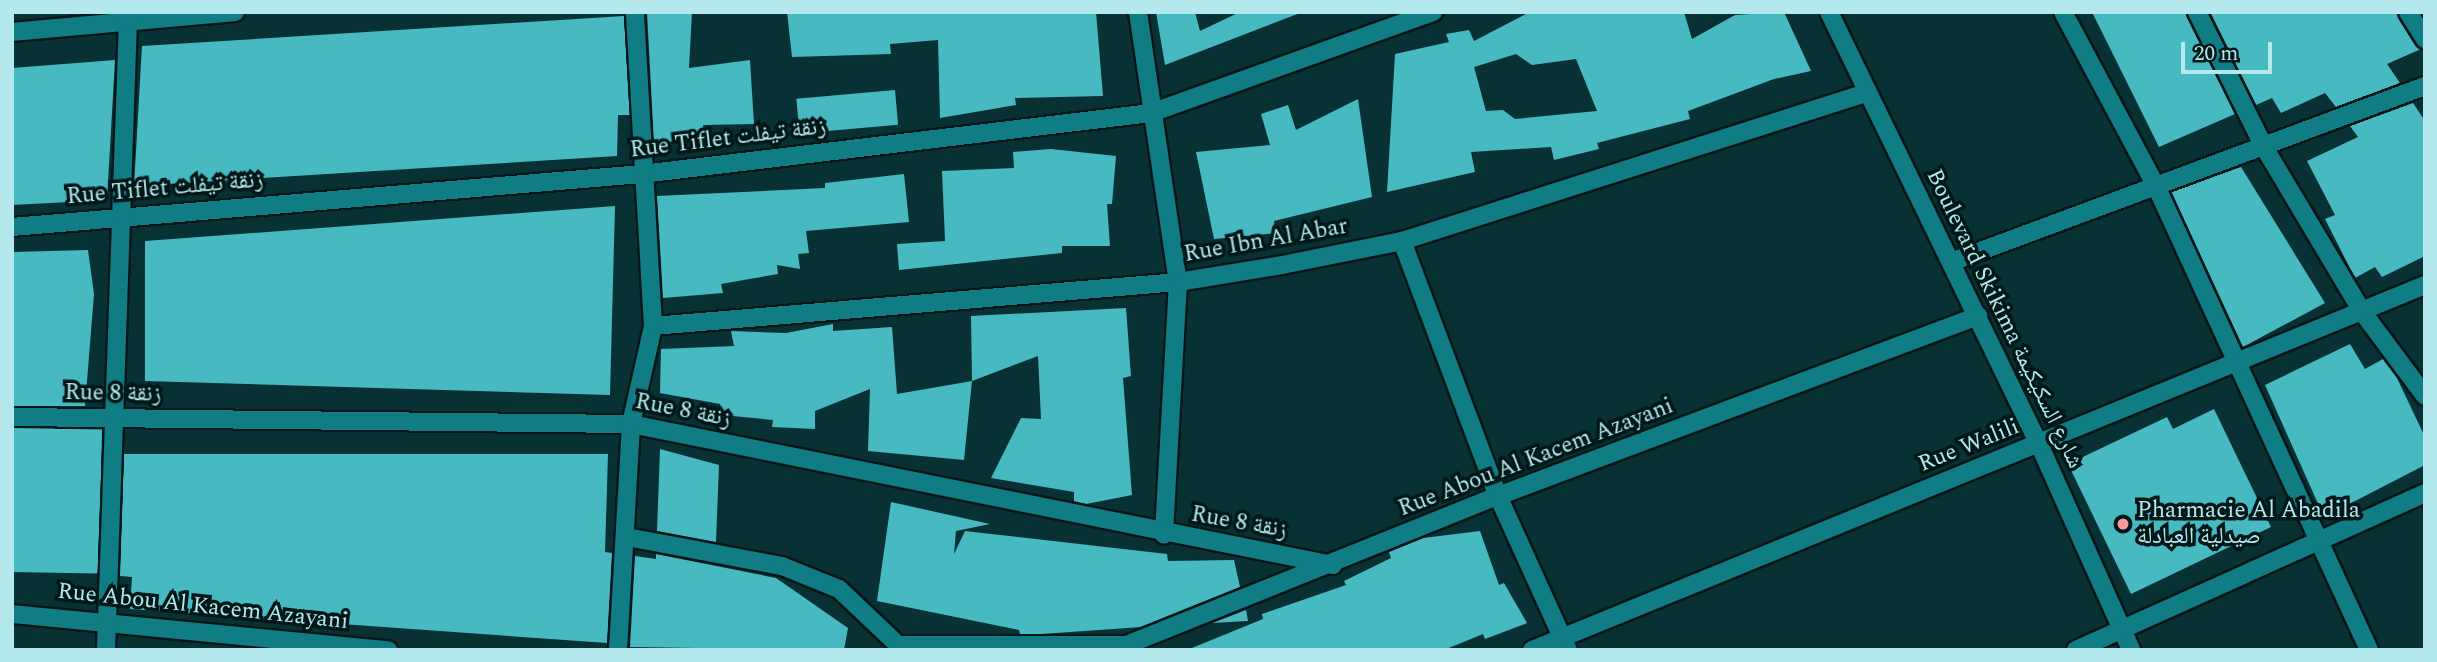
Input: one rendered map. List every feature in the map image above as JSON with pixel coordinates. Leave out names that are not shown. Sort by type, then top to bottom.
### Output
[{"type":"street","points":[[12,32],[130,16],[235,12]]},
{"type":"street","points":[[618,650],[627,537],[631,424],[653,326],[642,174],[635,12]]},
{"type":"street","points":[[1138,12],[1178,282],[1164,535]]},
{"type":"street","name":"Rue Tiflet زنقة تيفلت","points":[[12,227],[642,174],[1152,113],[1433,12]]},
{"type":"street","name":"Boulevard Skikima شارع السكيكيمة","points":[[1829,12],[1866,93],[2039,444],[2131,650]]},
{"type":"street","points":[[2063,12],[2156,186],[2369,650]]},
{"type":"street","points":[[2197,12],[2264,147],[2361,310],[2425,396]]},
{"type":"street","points":[[2408,12],[2425,39]]},
{"type":"street","points":[[106,650],[130,16]]},
{"type":"street","points":[[1951,262],[2425,86]]},
{"type":"street","name":"Rue Ibn Al Abar","points":[[653,326],[1178,282],[1402,241],[1866,93]]},
{"type":"street","points":[[1402,241],[1498,496],[1565,643]]},
{"type":"street","name":"Rue Walili","points":[[1532,650],[1565,643],[2425,285]]},
{"type":"street","name":"Rue Abou Al Kacem Azayani","points":[[1120,647],[1333,565],[1498,496],[1978,316]]},
{"type":"street","name":"Rue 8 زنقة","points":[[12,417],[631,424],[1164,535],[1333,565]]},
{"type":"street","points":[[2076,650],[2425,493]]},
{"type":"street","points":[[627,537],[782,566],[839,589],[898,648],[1120,647]]},
{"type":"street","name":"Rue Abou Al Kacem Azayani","points":[[12,614],[388,650]]},
{"type":"building","points":[[647,12],[692,12],[689,68],[750,60],[754,124],[703,125],[704,139],[654,143]]},
{"type":"building","points":[[787,12],[1096,12],[1103,96],[1015,98],[1016,105],[940,118],[938,40],[890,44],[891,54],[792,57]]},
{"type":"building","points":[[1156,12],[1195,12],[1200,31],[1240,12],[1300,13],[1165,65]]},
{"type":"building","points":[[1530,12],[1684,12],[1692,39],[1735,15],[1784,12],[1811,71],[1774,79],[1688,111],[1690,119],[1597,143],[1599,149],[1554,160],[1551,147],[1471,152],[1475,172],[1387,192],[1395,54],[1449,42],[1446,34],[1469,30],[1474,41]],"holes":[[[1516,54],[1532,65],[1576,59],[1597,111],[1515,119],[1503,110],[1486,111],[1474,67]]]},
{"type":"building","points":[[2092,12],[2186,12],[2235,114],[2159,147]]},
{"type":"building","points":[[2210,12],[2397,12],[2421,49],[2387,64],[2400,83],[2336,107],[2325,93],[2281,113],[2272,98],[2256,105]]},
{"type":"building","points":[[624,16],[630,115],[618,115],[617,156],[134,186],[142,46]]},
{"type":"building","points":[[115,60],[107,200],[12,205],[12,68]]},
{"type":"building","points":[[895,90],[898,125],[799,133],[796,99]]},
{"type":"building","points":[[1358,99],[1372,197],[1274,221],[1277,233],[1214,239],[1196,152],[1270,145],[1261,114],[1288,105],[1296,130]]},
{"type":"building","points":[[2413,103],[2425,121],[2425,256],[2382,277],[2375,267],[2355,278],[2325,219],[2335,215],[2307,161],[2358,137],[2350,126]]},
{"type":"building","points":[[1051,149],[1116,156],[1112,204],[1107,204],[1110,246],[1062,246],[1062,253],[899,270],[897,244],[945,241],[942,171],[1014,168],[1013,152]]},
{"type":"building","points":[[2241,167],[2325,303],[2243,347],[2171,192]]},
{"type":"building","points":[[904,174],[909,222],[806,231],[809,253],[798,254],[800,269],[777,265],[778,274],[721,284],[723,293],[663,298],[657,196],[825,188],[825,183]]},
{"type":"building","points":[[615,206],[610,395],[145,381],[145,241]]},
{"type":"building","points":[[88,250],[94,294],[85,406],[12,406],[12,252]]},
{"type":"building","points":[[1126,308],[1131,376],[1123,378],[1132,495],[1086,504],[1074,501],[1074,492],[991,478],[1021,418],[1041,419],[1038,356],[972,381],[971,316]]},
{"type":"building","points":[[833,324],[833,331],[892,327],[897,394],[972,381],[964,460],[868,451],[870,389],[815,411],[815,429],[772,427],[773,420],[722,415],[720,404],[660,393],[661,349],[734,346],[731,331],[786,333]]},
{"type":"building","points":[[2350,344],[2365,369],[2383,359],[2396,376],[2425,437],[2425,465],[2324,517],[2265,385]]},
{"type":"building","points":[[2214,409],[2271,527],[2131,594],[2068,464],[2167,417],[2173,429]]},
{"type":"building","points":[[12,428],[102,430],[99,574],[12,572]]},
{"type":"building","points":[[660,449],[719,465],[716,542],[657,531]]},
{"type":"building","points":[[124,454],[608,454],[605,552],[612,553],[607,643],[130,609],[132,577],[120,576]]},
{"type":"building","points":[[891,502],[990,524],[956,531],[954,554],[965,531],[1167,554],[1168,561],[1234,560],[1240,587],[1142,627],[1041,634],[1020,634],[1019,630],[877,601]]},
{"type":"building","points":[[1480,531],[1499,585],[1504,583],[1527,623],[1485,639],[1483,634],[1444,650],[1187,650],[1263,619],[1262,614],[1346,585],[1344,581],[1391,558],[1389,552],[1423,538]]},
{"type":"building","points":[[656,554],[776,578],[848,628],[844,650],[630,647],[635,556],[656,559]]},
{"type":"building","points":[[1246,610],[1248,621],[1212,623]]},
{"type":"place","name":"Pharmacie Al Abadila صيدلية العبادلة","points":[[2123,524]]}]
